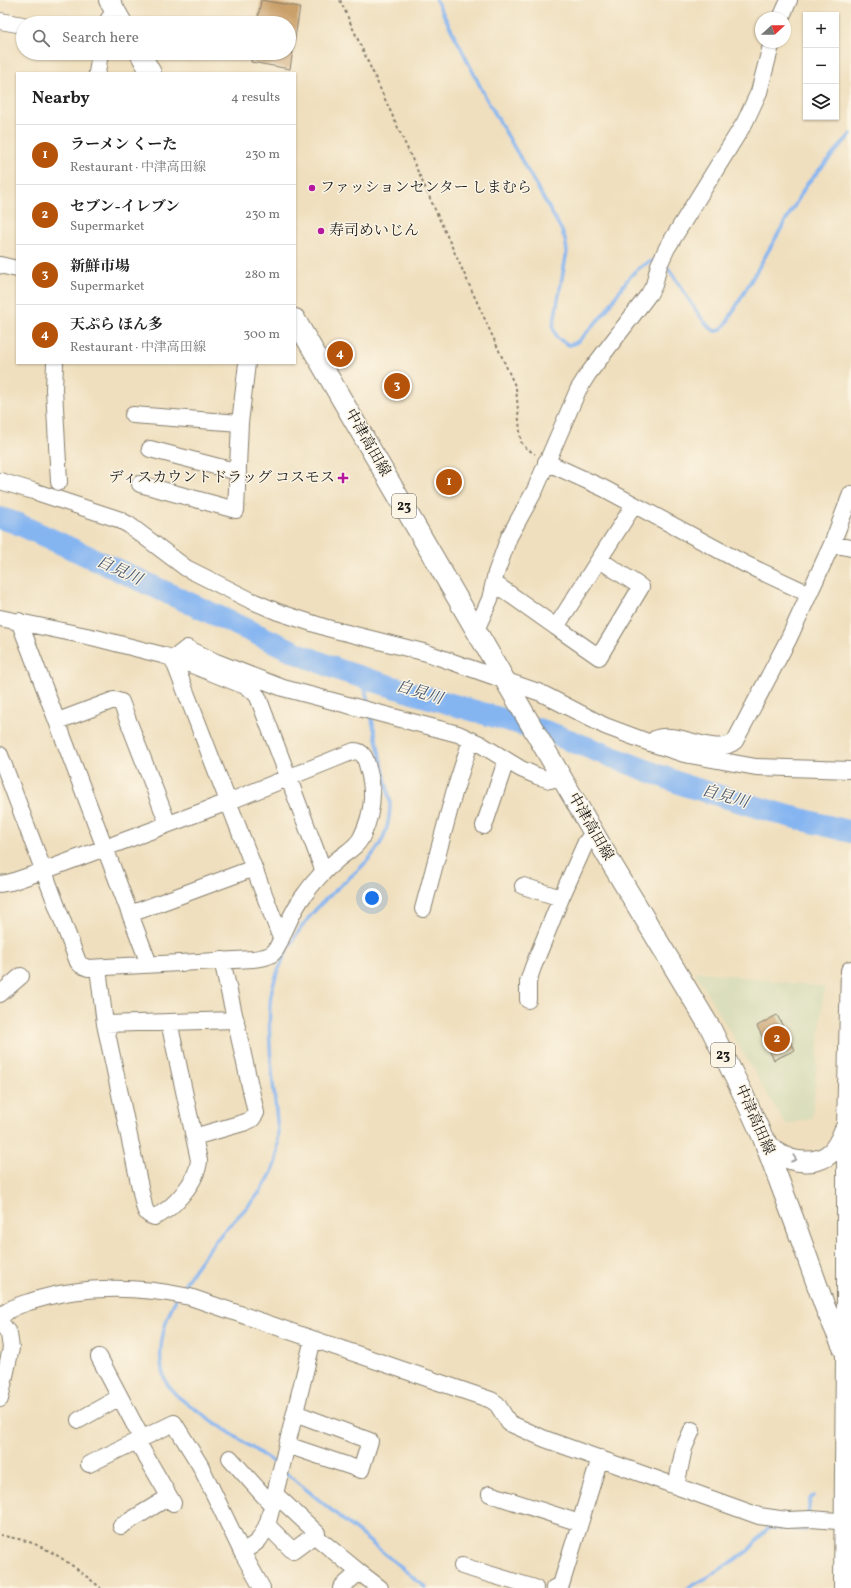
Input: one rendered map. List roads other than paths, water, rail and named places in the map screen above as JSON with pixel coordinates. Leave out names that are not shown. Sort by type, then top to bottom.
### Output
[{"type":"main road","points":[[144,60],[151,72]]},
{"type":"main road","name":"中津高田線","points":[[296,321],[560,776],[710,1029],[744,1094],[763,1138],[796,1223],[825,1307],[848,1354]]},
{"type":"main road","name":"中津高田線","points":[[844,1588],[848,1522],[849,1304],[846,1126],[851,971]]},
{"type":"main road","points":[[763,1138],[777,1153],[798,1162],[816,1161],[832,1152],[840,1141],[846,1126]]},
{"type":"main road","points":[[825,1307],[831,1310],[839,1311],[849,1304]]},
{"type":"street","points":[[784,12],[789,0]]},
{"type":"street","points":[[0,21],[16,24]]},
{"type":"street","points":[[476,630],[490,599],[509,537],[534,490],[582,381],[654,285],[659,265],[667,248],[745,122],[759,92],[770,48]]},
{"type":"street","points":[[97,72],[99,60]]},
{"type":"street","points":[[0,265],[16,269]]},
{"type":"street","points":[[56,364],[54,389],[59,482]]},
{"type":"street","points":[[140,484],[236,510],[240,422],[247,364]]},
{"type":"street","points":[[133,415],[240,422]]},
{"type":"street","points":[[150,449],[238,472]]},
{"type":"street","points":[[546,462],[582,478],[745,564],[809,594]]},
{"type":"street","points":[[0,481],[118,519],[186,568],[250,600],[278,612],[327,628],[427,653],[509,687],[541,693],[605,726],[653,744],[684,754],[756,767],[851,770]]},
{"type":"street","points":[[653,744],[655,739],[667,736],[717,746],[731,744],[742,729],[789,638],[832,544],[851,494]]},
{"type":"street","points":[[556,627],[634,505]]},
{"type":"street","points":[[832,544],[851,548]]},
{"type":"street","points":[[494,584],[599,657],[641,588],[600,560]]},
{"type":"street","points":[[0,618],[125,645],[173,659],[245,686],[253,691],[258,697],[324,872]]},
{"type":"street","points":[[19,621],[58,720],[149,964]]},
{"type":"street","points":[[173,659],[187,648],[216,662],[283,688],[443,729],[472,740],[521,769],[550,780],[560,776]]},
{"type":"street","points":[[173,659],[281,938]]},
{"type":"street","points":[[58,720],[114,700],[121,702],[168,824]]},
{"type":"street","points":[[423,909],[454,793],[472,740]]},
{"type":"street","points":[[0,755],[44,871],[78,962],[88,968],[263,958],[274,952],[298,904],[324,872],[356,845],[362,837],[369,816],[373,792],[372,781],[365,758],[360,752],[354,751],[228,802],[44,871],[0,884]]},
{"type":"street","points":[[484,826],[506,761]]},
{"type":"street","points":[[528,1000],[528,982],[532,967],[586,842],[594,833]]},
{"type":"street","points":[[130,914],[254,868]]},
{"type":"street","points":[[523,886],[561,898]]},
{"type":"street","points":[[194,1137],[246,1122],[252,1119],[256,1113],[222,960]]},
{"type":"street","points":[[98,968],[105,1024],[144,1206],[149,1216],[154,1217],[163,1212],[182,1194],[196,1175],[199,1160],[169,1022]]},
{"type":"street","points":[[0,994],[21,976]]},
{"type":"street","points":[[105,1024],[236,1020]]},
{"type":"street","points":[[0,1399],[11,1348],[9,1334],[0,1321],[1,1316],[20,1305],[76,1290],[133,1289],[164,1291],[190,1296],[491,1400],[497,1404],[509,1423],[545,1439],[767,1518],[848,1522]]},
{"type":"street","points":[[242,1552],[256,1544],[262,1538],[267,1525],[313,1339]]},
{"type":"street","points":[[99,1357],[171,1500],[121,1526]]},
{"type":"street","points":[[79,1420],[120,1397]]},
{"type":"street","points":[[287,1445],[361,1470],[370,1441],[295,1413]]},
{"type":"street","points":[[89,1464],[174,1423],[200,1465],[242,1552],[262,1588]]},
{"type":"street","points":[[676,1486],[684,1448],[692,1430]]},
{"type":"street","points":[[230,1458],[274,1499],[317,1533],[293,1551],[267,1525]]},
{"type":"street","points":[[554,1588],[561,1585],[600,1458]]},
{"type":"street","points":[[490,1494],[580,1523]]},
{"type":"street","points":[[314,1535],[380,1588]]},
{"type":"street","points":[[462,1566],[534,1588]]},
{"type":"street","points":[[341,1588],[359,1572]]},
{"type":"waterway","points":[[436,0],[486,98],[561,229],[565,239],[567,251],[553,327],[557,338],[569,345],[580,340],[601,317],[626,281],[639,268],[656,260]]},
{"type":"waterway","points":[[665,264],[704,322],[716,331],[720,330],[726,324],[807,184],[851,134]]},
{"type":"waterway","name":"自見川","points":[[0,518],[16,523],[302,655],[342,671],[548,732],[687,786],[781,814],[851,832]]},
{"type":"waterway","points":[[362,677],[369,705]]},
{"type":"waterway","points":[[180,1292],[212,1245],[258,1195],[265,1185],[275,1164],[278,1131],[269,1027],[271,994],[276,975],[282,961],[309,917],[372,856],[380,845],[385,832],[389,818],[390,801],[371,715]]},
{"type":"waterway","points":[[176,1299],[167,1318],[162,1341],[161,1363],[167,1384],[175,1394],[185,1402],[277,1465]]},
{"type":"waterway","points":[[285,1472],[426,1588]]},
{"type":"waterway","points":[[808,1515],[810,1499],[814,1496]]},
{"type":"waterway","points":[[688,1588],[710,1576],[748,1551],[768,1528],[806,1530],[807,1523]]},
{"type":"place","name":"ファッションセンター しまむら","points":[[312,188]]},
{"type":"place","name":"寿司めいじん","points":[[321,231]]},
{"type":"place","name":"天ぷら ほん多","points":[[340,354]]},
{"type":"place","name":"新鮮市場","points":[[397,386]]},
{"type":"place","name":"ディスカウントドラッグ コスモス","points":[[343,478]]},
{"type":"place","name":"ラーメン くーた","points":[[449,482]]},
{"type":"place","name":"セブン-イレブン","points":[[777,1039]]}]
